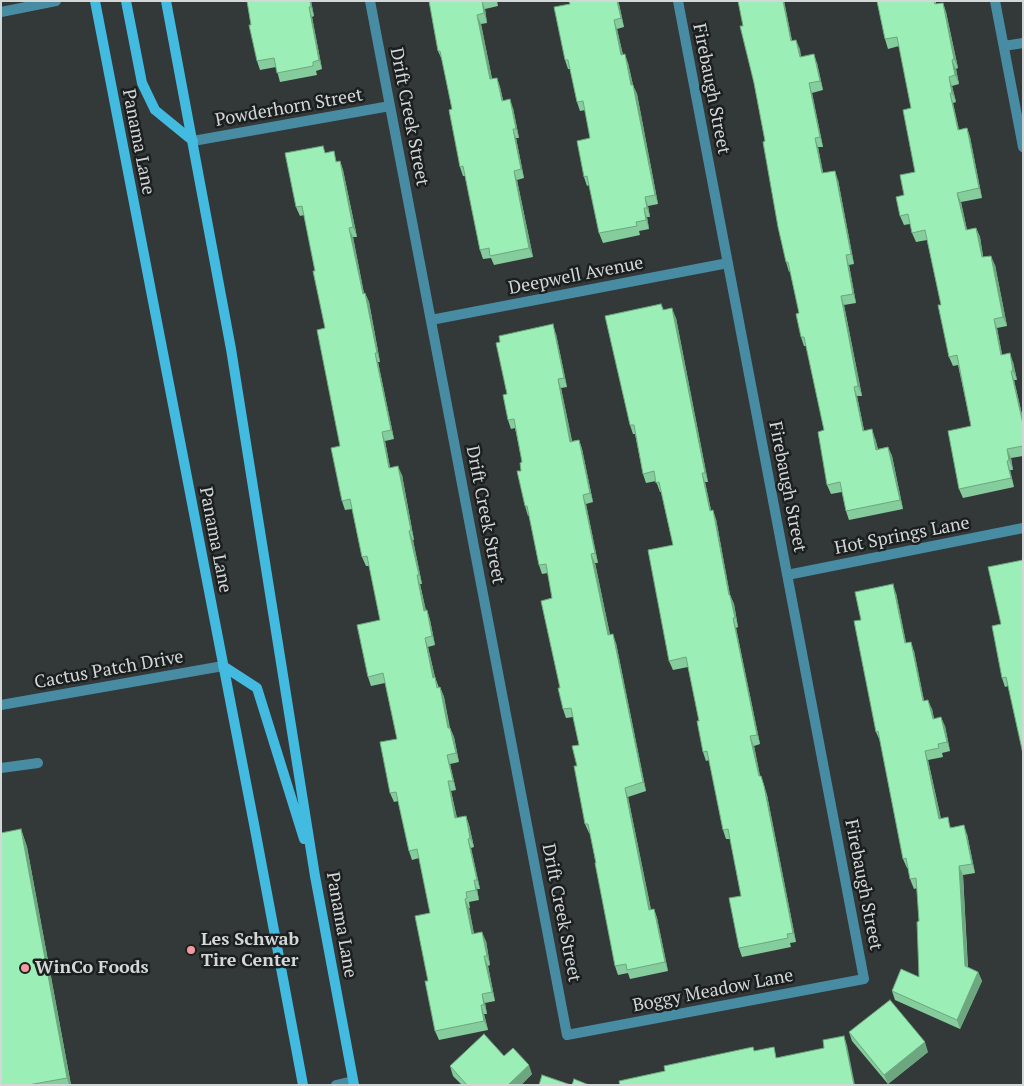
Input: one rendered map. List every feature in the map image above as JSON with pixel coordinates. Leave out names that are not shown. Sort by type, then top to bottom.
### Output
[{"type":"main road","name":"Panama Lane","points":[[95,1],[303,1085]]},
{"type":"main road","points":[[126,1],[142,83],[155,110],[193,141]]},
{"type":"main road","name":"Panama Lane","points":[[166,1],[234,367],[315,876],[354,1083]]},
{"type":"main road","points":[[223,666],[257,688],[315,876]]},
{"type":"street","points":[[1,12],[56,1]]},
{"type":"street","name":"Drift Creek Street","points":[[370,1],[567,1035]]},
{"type":"street","name":"Firebaugh Street","points":[[678,1],[864,979]]},
{"type":"street","points":[[995,1],[1023,146]]},
{"type":"street","points":[[1004,46],[1023,43]]},
{"type":"street","name":"Powderhorn Street","points":[[193,141],[390,106]]},
{"type":"street","name":"Deepwell Avenue","points":[[431,320],[728,263]]},
{"type":"street","name":"Hot Springs Lane","points":[[787,575],[1023,528]]},
{"type":"street","name":"Cactus Patch Drive","points":[[1,705],[223,666]]},
{"type":"street","points":[[1,768],[38,763]]},
{"type":"street","name":"Boggy Meadow Lane","points":[[567,1035],[864,979]]},
{"type":"street","points":[[336,1085],[354,1083]]},
{"type":"building","points":[[247,1],[310,1],[311,7],[309,7],[319,60],[313,62],[313,66],[277,73],[274,58],[257,61],[249,25],[251,25]]},
{"type":"building","points":[[429,1],[482,1],[484,13],[477,15],[490,79],[497,78],[502,101],[510,99],[516,129],[513,129],[521,169],[514,171],[529,248],[490,256],[489,248],[480,250],[463,166],[460,167],[449,110],[452,109],[440,51],[438,51]]},
{"type":"building","points":[[569,1],[617,1],[621,18],[614,20],[621,55],[625,54],[631,85],[633,85],[655,195],[645,197],[647,208],[644,208],[646,220],[636,222],[637,226],[599,233],[587,176],[584,177],[577,141],[590,138],[583,101],[577,102],[568,60],[565,60],[554,7],[570,4]]},
{"type":"building","points":[[738,1],[783,1],[791,41],[796,40],[800,57],[814,54],[820,81],[809,83],[820,137],[815,138],[822,173],[835,171],[851,254],[846,255],[853,294],[841,296],[858,386],[854,387],[863,431],[872,429],[876,450],[888,447],[900,500],[846,511],[840,482],[827,485],[818,432],[824,430],[804,337],[801,337],[796,314],[799,313],[788,262],[786,262],[778,227],[763,142],[765,141],[754,83],[740,26],[743,26]]},
{"type":"building","points":[[877,1],[934,1],[935,4],[943,3],[954,59],[952,60],[955,75],[949,77],[952,93],[950,93],[958,130],[967,128],[979,188],[957,193],[966,230],[976,228],[982,257],[991,256],[1003,317],[994,319],[1001,355],[1010,353],[1013,371],[1011,371],[1023,424],[1023,446],[1007,449],[1009,460],[1007,461],[1011,478],[959,489],[948,431],[971,426],[957,355],[949,357],[938,305],[941,305],[925,230],[912,233],[908,214],[900,216],[896,197],[904,195],[900,175],[915,172],[903,110],[911,108],[897,37],[885,39]]},
{"type":"building","points":[[323,146],[325,153],[334,151],[336,162],[340,161],[353,227],[349,228],[363,294],[365,293],[391,430],[382,432],[389,468],[398,466],[411,530],[409,531],[419,575],[417,575],[424,611],[427,610],[432,636],[425,638],[433,678],[435,677],[437,688],[440,687],[448,728],[450,728],[456,753],[447,755],[453,781],[448,781],[455,818],[466,816],[470,838],[468,839],[477,880],[474,880],[476,890],[466,892],[467,898],[465,899],[472,934],[482,932],[487,956],[484,956],[492,992],[482,994],[484,1005],[481,1005],[484,1021],[435,1031],[425,981],[428,981],[415,916],[430,913],[417,849],[409,851],[396,792],[390,793],[380,742],[397,739],[383,673],[368,677],[357,625],[380,620],[367,556],[362,557],[350,499],[342,501],[331,448],[340,446],[317,330],[325,328],[302,206],[296,207],[285,153]]},
{"type":"building","points":[[661,304],[663,310],[672,308],[705,473],[702,473],[710,511],[713,510],[757,735],[750,736],[759,776],[761,776],[764,786],[793,933],[787,934],[788,938],[739,948],[729,898],[741,896],[728,829],[723,830],[707,751],[703,752],[697,721],[699,721],[686,657],[669,661],[648,550],[673,545],[659,482],[656,483],[654,471],[643,474],[634,425],[630,425],[605,316]]},
{"type":"building","points":[[553,324],[564,378],[558,379],[570,442],[579,440],[590,493],[583,495],[595,553],[591,554],[608,635],[613,634],[643,782],[625,788],[649,910],[654,909],[665,962],[627,970],[626,964],[615,966],[588,824],[585,824],[574,766],[577,766],[572,746],[579,745],[571,708],[563,709],[541,601],[552,598],[546,564],[539,565],[527,506],[525,506],[517,471],[521,471],[520,463],[522,462],[514,419],[508,420],[503,395],[507,394],[496,343],[500,342],[499,336]]},
{"type":"building","points":[[1023,560],[1023,754],[1006,677],[1002,678],[992,626],[1001,624],[988,567]]},
{"type":"building","points":[[893,584],[905,643],[911,642],[923,701],[928,700],[933,719],[941,717],[947,742],[938,744],[939,748],[925,751],[939,819],[948,817],[950,828],[964,825],[972,864],[959,866],[965,966],[978,972],[957,1020],[892,991],[901,969],[919,977],[917,922],[919,921],[916,878],[910,879],[906,858],[903,859],[854,621],[861,620],[855,592]]},
{"type":"building","name":"WinCo Foods","points":[[21,829],[67,1078],[28,1085],[1,1085],[1,833]]},
{"type":"building","points":[[890,1000],[925,1042],[884,1075],[849,1032]]},
{"type":"building","points":[[484,1034],[504,1056],[513,1048],[529,1065],[508,1085],[467,1085],[450,1066]]},
{"type":"building","points":[[844,1036],[854,1085],[620,1085],[619,1081],[665,1071],[664,1066],[753,1047],[754,1051],[774,1047],[776,1058],[824,1048],[823,1040]]},
{"type":"building","points":[[542,1075],[571,1085],[539,1085]]},
{"type":"building","points":[[574,1079],[589,1085],[572,1085]]},
{"type":"place","name":"Les Schwab Tire Center","points":[[191,950]]},
{"type":"place","name":"WinCo Foods","points":[[25,968]]}]
